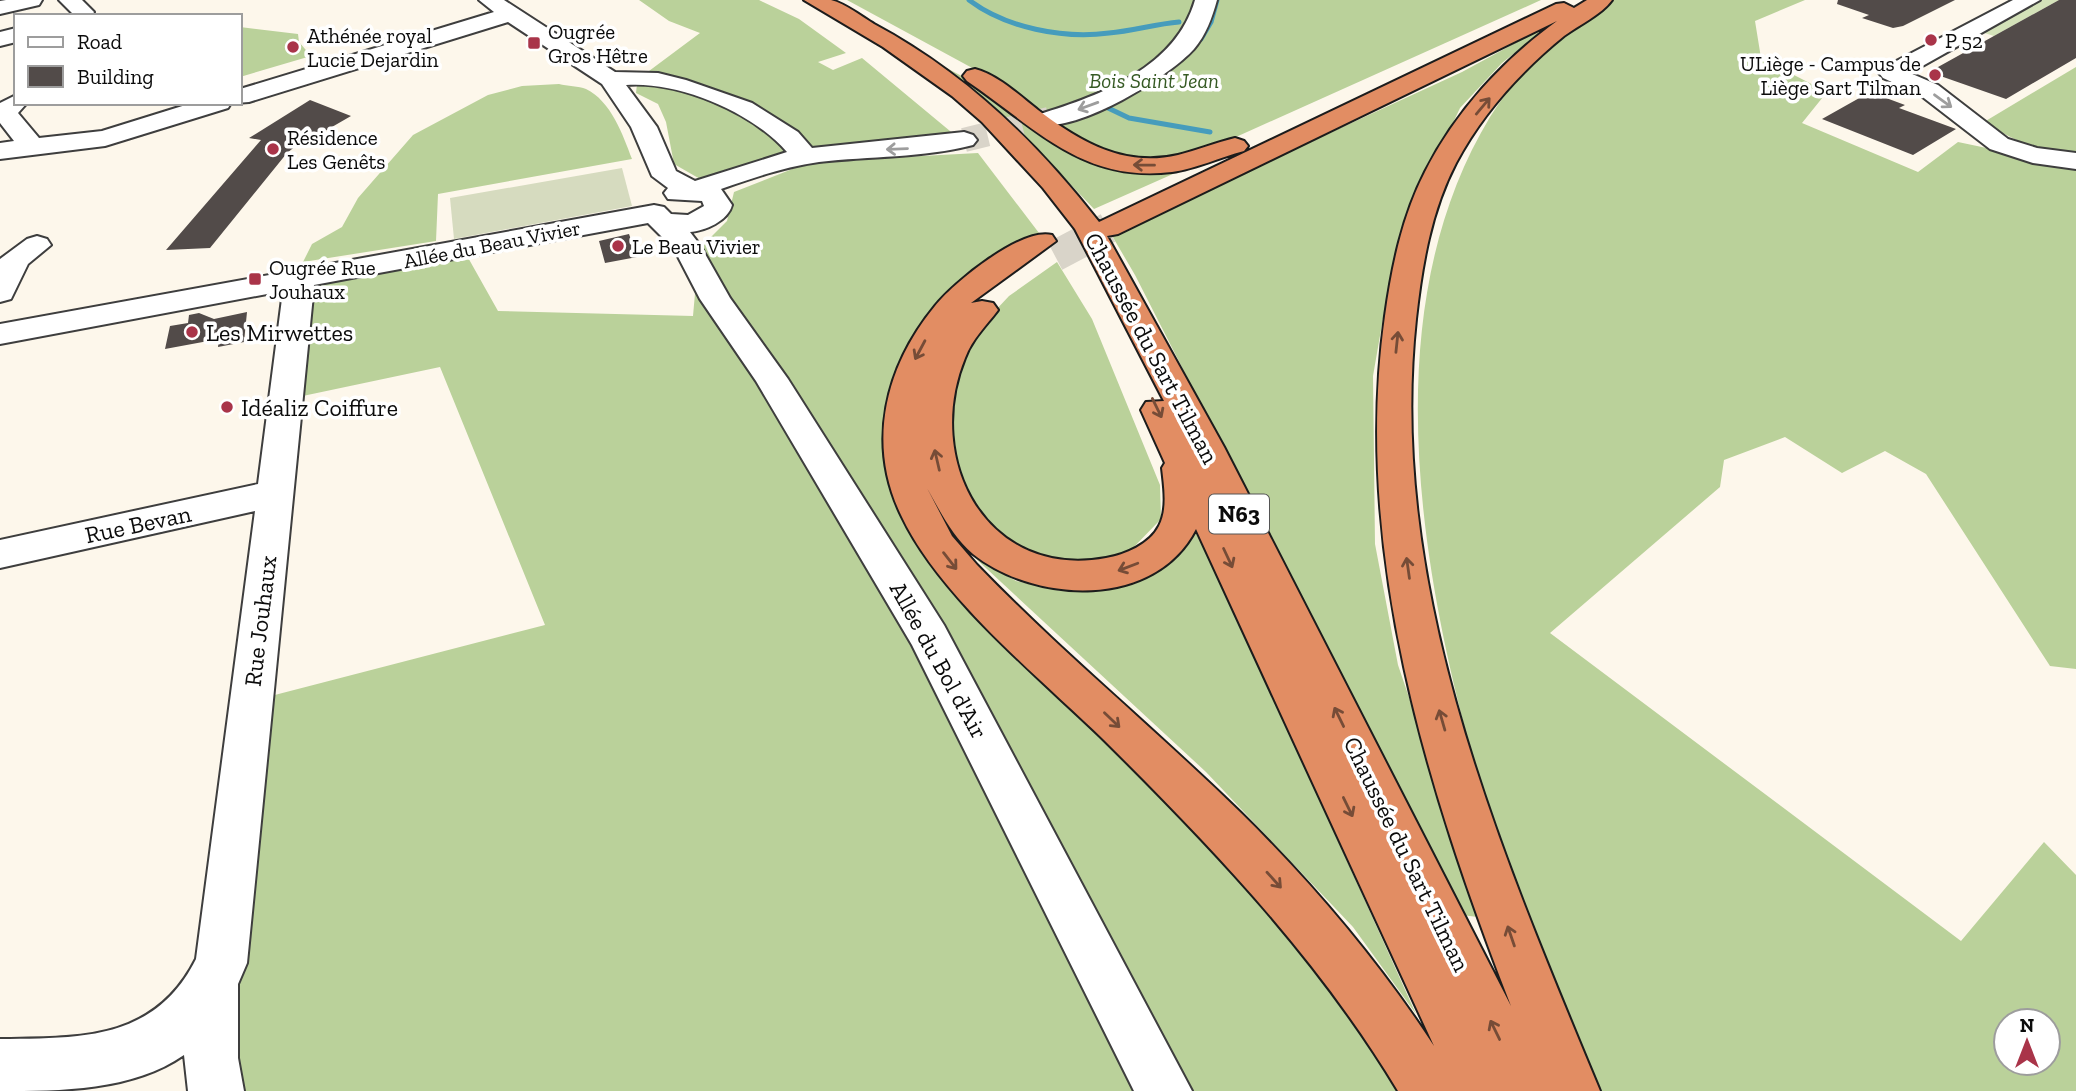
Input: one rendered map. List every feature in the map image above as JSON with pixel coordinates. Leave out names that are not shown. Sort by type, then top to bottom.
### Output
[{"type":"highway","name":"Chaussée du Sart Tilman","points":[[790,0],[877,47],[946,97],[1034,187],[1068,232],[1094,277],[1483,1091]]},
{"type":"highway","name":"Chaussée du Sart Tilman","points":[[815,0],[850,17],[922,62],[991,117],[1053,181],[1088,227],[1206,447],[1525,1091]]},
{"type":"highway","points":[[1560,0],[1258,141],[1102,220],[1582,0]]},
{"type":"highway","points":[[1572,1091],[1526,980],[1461,788],[1418,635],[1397,494],[1392,389],[1401,302],[1415,235],[1443,162],[1469,124],[1512,72],[1601,0]]},
{"type":"highway","points":[[850,17],[875,22],[970,73],[1069,146],[1100,159],[1141,166],[1172,164],[1258,141]]},
{"type":"highway","points":[[1178,452],[1182,511],[1177,530],[1151,557],[1114,573],[1076,578],[1023,568],[995,553],[973,534],[957,514],[946,491],[934,450],[933,428],[945,362],[961,333],[985,306],[1048,248],[1004,263],[951,305],[915,358],[906,380],[898,428],[907,485],[920,517],[961,575],[1222,827],[1289,897],[1375,1004],[1430,1091]]},
{"type":"street","points":[[0,8],[31,0]]},
{"type":"street","points":[[70,0],[82,14]]},
{"type":"street","points":[[1049,118],[1104,101],[1174,56],[1199,26],[1206,0]]},
{"type":"street","points":[[2029,0],[1891,73],[1929,90],[1999,144],[2033,155],[2076,161]]},
{"type":"street","points":[[500,7],[610,79],[621,77],[648,80],[717,98],[785,133],[803,154]]},
{"type":"street","points":[[242,85],[500,7]]},
{"type":"street","points":[[242,96],[500,7]]},
{"type":"street","name":"Allée du Bol d'Air","points":[[610,79],[644,127],[686,205],[715,299],[771,379],[929,637],[1164,1091]]},
{"type":"street","points":[[14,104],[4,112],[34,149]]},
{"type":"street","points":[[83,139],[99,130],[172,105]]},
{"type":"street","points":[[0,151],[34,149],[83,139],[110,137],[213,105]]},
{"type":"street","name":"Allée du Beau Vivier","points":[[0,334],[686,205],[762,164],[803,154],[903,149],[964,140]]},
{"type":"street","points":[[0,293],[15,259],[37,246]]},
{"type":"street","name":"Rue Jouhaux","points":[[216,1091],[204,1003],[276,493],[300,279]]},
{"type":"street","name":"Rue Bevan","points":[[0,554],[276,493]]},
{"type":"street","points":[[0,1067],[96,1076],[137,1051],[204,1003]]},
{"type":"street","points":[[0,1079],[18,1091]]},
{"type":"green space","points":[[639,0],[759,0],[799,19],[846,53],[818,62],[833,70],[862,58],[956,136],[707,183],[674,164],[666,122],[658,104],[636,93],[637,84],[649,71],[700,33],[669,21]]},
{"type":"green space","name":"Bois Saint Jean","points":[[847,0],[1541,0],[1196,155],[1147,161],[1094,151],[987,76]]},
{"type":"green space","points":[[1607,0],[1805,0],[1755,21],[1761,58],[1827,92],[1802,123],[1918,172],[1958,142],[2076,167],[2076,669],[2050,666],[1926,474],[1885,451],[1842,473],[1785,437],[1724,460],[1720,487],[1550,633],[1961,941],[2044,842],[2076,875],[2076,1091],[1591,1091],[1530,942],[1464,726],[1440,622],[1424,516],[1418,410],[1425,307],[1448,208],[1490,117],[1514,83],[1559,39]]},
{"type":"green space","points":[[2037,0],[2059,0],[1994,36],[1978,31]]},
{"type":"green space","points":[[1552,23],[1502,63],[1460,108],[1411,212],[1390,278],[1373,376],[1375,544],[1398,665],[1434,771],[1478,917],[1461,915],[1135,275],[1111,234],[1462,72]]},
{"type":"green space","points":[[242,27],[298,34],[299,42],[311,56],[242,76]]},
{"type":"green space","points":[[941,65],[986,89],[1051,142],[1073,153],[1191,166],[1094,209],[1011,122]]},
{"type":"green space","points":[[2076,67],[2076,156],[2028,145],[1984,122]]},
{"type":"green space","points":[[559,84],[580,87],[595,94],[615,120],[632,159],[438,194],[436,241],[303,262],[312,244],[342,227],[358,198],[413,135],[488,95],[522,86]]},
{"type":"green space","points":[[978,153],[1039,233],[979,272],[900,499],[1279,911],[1413,1091],[245,1091],[235,1069],[237,1011],[267,697],[545,625],[440,367],[298,397],[309,296],[325,281],[466,254],[498,311],[693,316],[699,249],[727,221],[734,192],[810,162]]},
{"type":"green space","points":[[622,168],[632,206],[454,239],[450,198]]},
{"type":"green space","points":[[1057,262],[1092,319],[1160,485],[1161,519],[1131,550],[1082,565],[1032,556],[994,537],[952,469],[946,426],[966,342],[1009,296]]},
{"type":"green space","points":[[1198,530],[1416,1014],[1353,927],[1206,772],[974,557],[1016,581],[1062,591],[1111,588],[1162,566]]},
{"type":"building","points":[[1838,0],[1955,0],[1903,26],[1893,28],[1862,18],[1869,15],[1837,4]]},
{"type":"building","points":[[2059,0],[2076,0],[2076,58],[2006,99],[1929,72]]},
{"type":"building","points":[[1870,92],[1905,105],[1899,108],[1956,129],[1913,155],[1822,119]]},
{"type":"building","name":"Résidence Les Genêts","points":[[310,100],[351,116],[325,131],[315,139],[315,144],[297,145],[287,153],[210,248],[166,250],[261,140],[249,138]]},
{"type":"building","name":"Le Beau Vivier","points":[[629,234],[637,257],[605,263],[599,241]]},
{"type":"building","name":"Les Mirwettes","points":[[247,312],[244,342],[218,347],[219,339],[165,349],[170,326],[188,323],[189,315],[199,313],[214,319]]},
{"type":"waterway","points":[[969,0],[1000,18],[1054,33],[1109,33],[1179,22]]},
{"type":"waterway","points":[[1201,39],[1211,22],[1217,0]]},
{"type":"waterway","points":[[1106,107],[1129,118],[1210,132]]},
{"type":"tunnel","points":[[964,140],[1049,119]]},
{"type":"tunnel","points":[[1055,256],[1108,228]]},
{"type":"place","name":"P 52","points":[[1931,40]]},
{"type":"place","name":"Ougrée Gros Hêtre","points":[[534,43]]},
{"type":"place","name":"Athénée royal Lucie Dejardin","points":[[293,47]]},
{"type":"place","name":"ULiège - Campus de Liège Sart Tilman","points":[[1935,75]]},
{"type":"place","name":"Résidence Les Genêts","points":[[273,149]]},
{"type":"place","name":"Le Beau Vivier","points":[[618,246]]},
{"type":"place","name":"Ougrée Rue Jouhaux","points":[[255,279]]},
{"type":"place","name":"Les Mirwettes","points":[[192,332]]},
{"type":"place","name":"Idéaliz Coiffure","points":[[227,407]]}]
